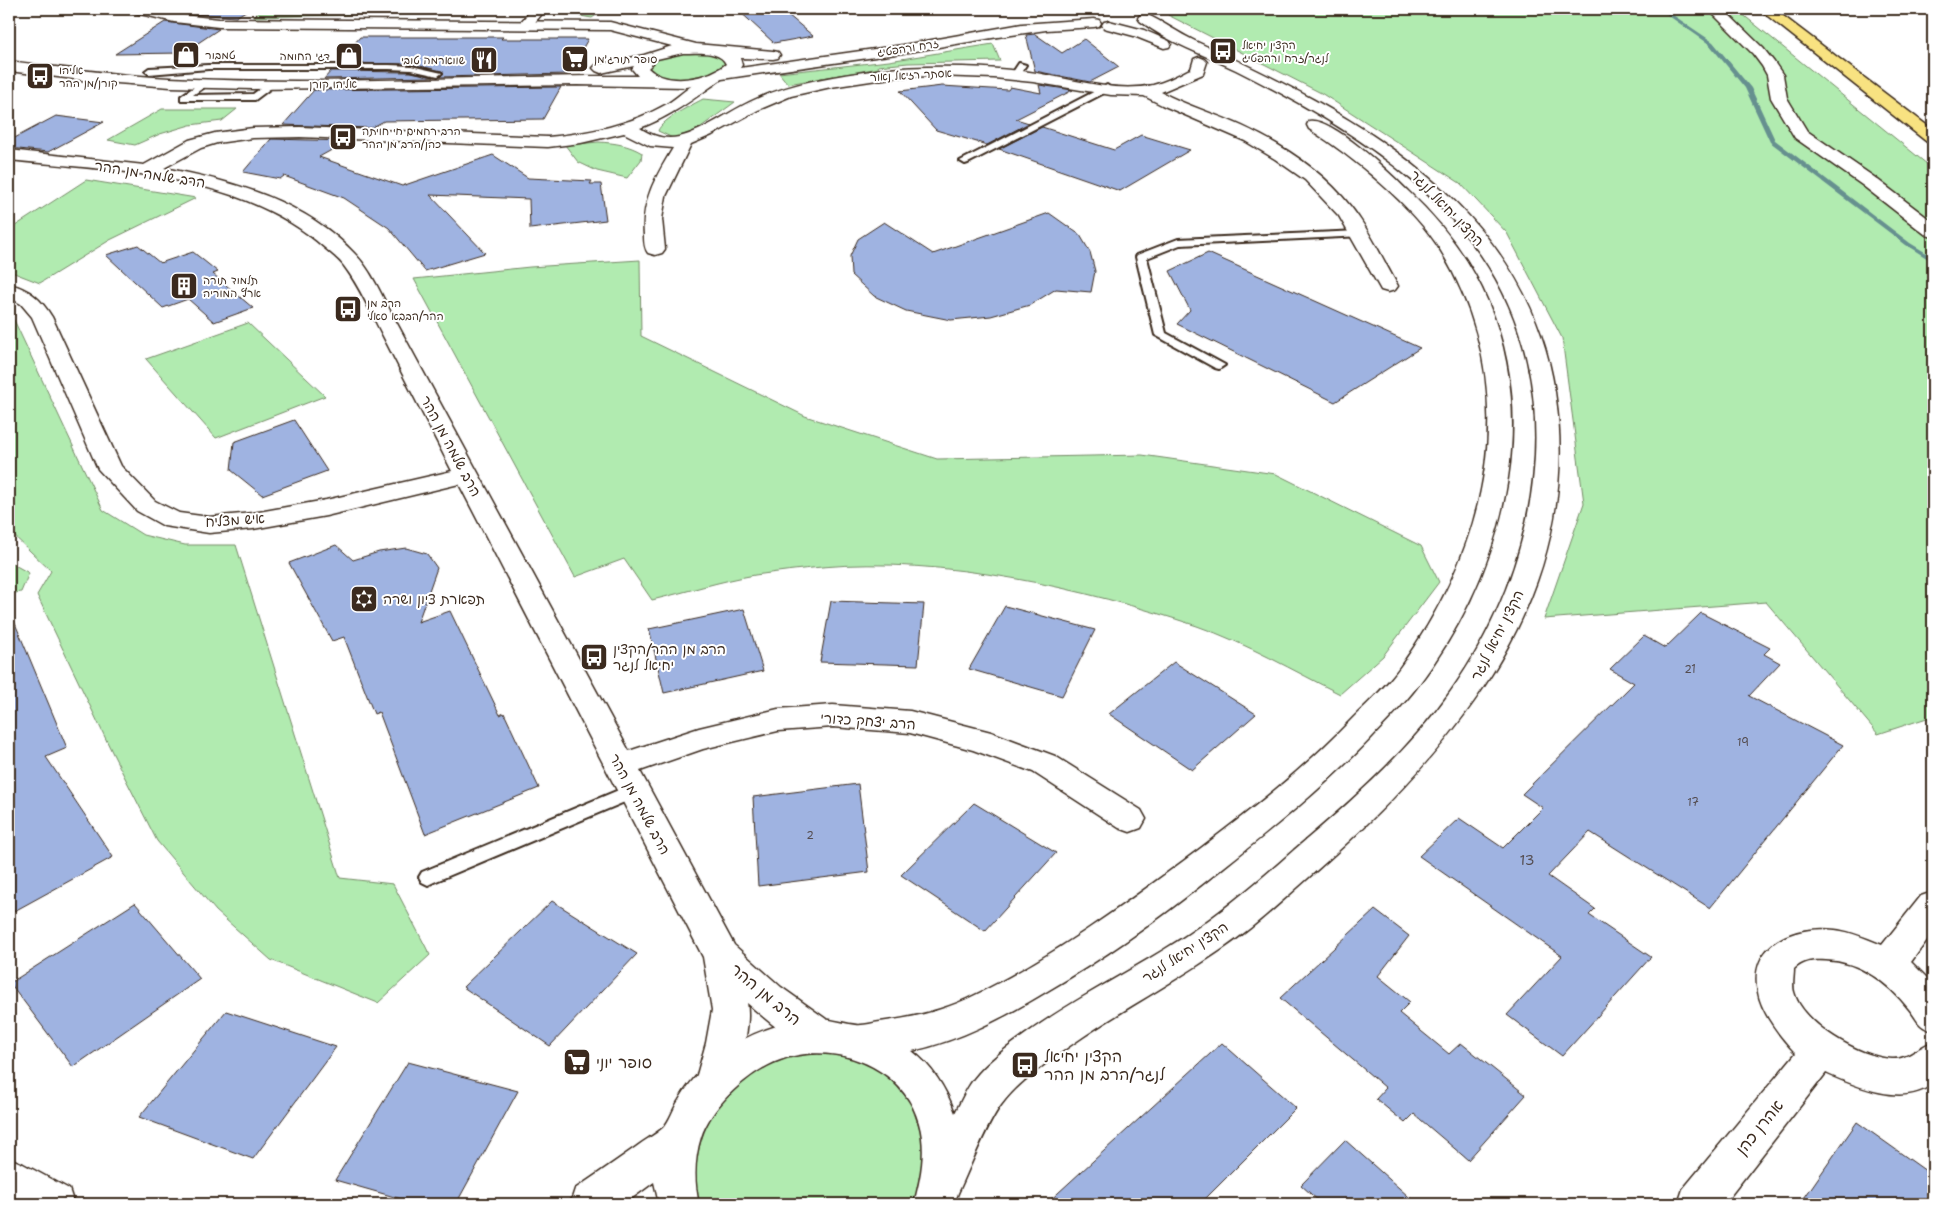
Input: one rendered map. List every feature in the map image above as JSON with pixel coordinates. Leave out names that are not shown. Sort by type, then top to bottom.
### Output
[{"type":"main road","points":[[1766,9],[1933,138]]},
{"type":"street","points":[[137,9],[174,18],[219,23],[596,25],[635,31],[694,48]]},
{"type":"street","points":[[526,24],[539,9]]},
{"type":"street","points":[[1715,9],[1758,50],[1770,65],[1775,75],[1779,98],[1801,134],[1868,181],[1933,231]]},
{"type":"street","name":"זרח ורהפטיג","points":[[694,48],[769,55],[828,50],[1035,18],[1070,10],[1079,17],[1102,24]]},
{"type":"street","name":"זרח ורהפטיג","points":[[662,81],[690,82],[787,64],[855,56],[1049,25],[1131,23],[1148,12]]},
{"type":"street","name":"הקצין יחיאל לנגר","points":[[938,1193],[985,1095],[1020,1060],[1059,1032],[1214,936],[1371,803],[1429,740],[1463,700],[1516,604],[1532,557],[1544,508],[1548,459],[1547,422],[1545,391],[1536,352],[1527,324],[1509,288],[1485,248],[1470,228],[1406,166],[1357,130],[1251,72],[1173,35],[1148,12]]},
{"type":"street","name":"הקצין יחיאל לנגר","points":[[862,1042],[932,1029],[984,1010],[1093,946],[1167,894],[1321,770],[1410,675],[1439,632],[1464,586],[1482,543],[1494,497],[1501,450],[1501,386],[1486,322],[1464,273],[1436,230],[1400,193],[1356,153],[1303,118],[1155,40],[1102,24]]},
{"type":"street","points":[[635,31],[648,36],[657,44],[650,57],[641,64],[640,69],[649,78],[672,85],[679,96],[672,107]]},
{"type":"street","name":"אליהו קורן","points":[[9,54],[56,62],[150,71],[254,75],[584,70],[605,68],[672,50],[694,48]]},
{"type":"street","points":[[146,171],[195,144],[235,134],[300,132],[548,142],[607,134],[627,128],[672,107],[718,77],[734,65],[734,60],[722,52]]},
{"type":"street","name":"אסתר רזיאל נאור","points":[[627,128],[650,141],[664,143],[693,140],[735,116],[785,94],[846,80],[881,75],[1018,70],[1107,88],[1146,90],[1164,86],[1191,74],[1198,70],[1199,62]]},
{"type":"street","name":"אליהו קורן","points":[[9,66],[91,77],[203,84],[662,81]]},
{"type":"street","points":[[1146,90],[1160,99],[1247,135],[1289,160],[1331,196],[1345,211],[1388,286]]},
{"type":"street","points":[[655,249],[652,224],[654,205],[659,189],[682,148],[682,142]]},
{"type":"street","name":"הרב שלמה מן ההר","points":[[9,155],[146,171],[200,181],[250,195],[296,217],[335,244],[349,258],[377,305],[721,956]]},
{"type":"street","name":"איש מצליח","points":[[9,290],[22,294],[34,304],[42,317],[110,469],[146,506],[173,520],[209,525],[253,521],[326,508],[466,475]]},
{"type":"street","name":"הרב יצחק כדורי","points":[[627,778],[699,738],[778,720],[833,716],[910,722],[980,740],[1044,764],[1130,819]]},
{"type":"street","points":[[1888,965],[1933,906]]},
{"type":"street","points":[[1933,1015],[1928,1004],[1910,983],[1888,965],[1861,951],[1833,944],[1808,944],[1788,951],[1776,965],[1773,984],[1780,1007],[1796,1030],[1821,1051],[1846,1065],[1872,1074],[1897,1077],[1918,1073],[1933,1061]]},
{"type":"street","name":"הרב מן ההר","points":[[721,956],[790,1018],[820,1036]]},
{"type":"street","name":"הרב מן ההר","points":[[714,1082],[725,1043],[730,1010],[721,956]]},
{"type":"street","points":[[679,1204],[674,1183],[681,1138],[694,1108],[714,1082],[745,1057],[781,1042],[820,1036],[862,1042],[893,1057],[918,1080],[936,1110],[944,1145],[938,1193]]},
{"type":"street","name":"אהרן כהן","points":[[1698,1204],[1821,1051]]},
{"type":"street","points":[[590,1204],[681,1138]]},
{"type":"street","points":[[9,1178],[54,1204]]},
{"type":"lane","points":[[203,84],[184,98],[255,98],[271,85]]},
{"type":"lane","points":[[965,161],[1107,88]]},
{"type":"lane","points":[[1219,365],[1160,335],[1141,257],[1178,242],[1359,234]]},
{"type":"lane","points":[[428,877],[627,778]]},
{"type":"green space","points":[[263,9],[421,9],[419,13],[253,17]]},
{"type":"green space","points":[[564,9],[605,9],[592,18],[574,15]]},
{"type":"green space","points":[[1181,9],[1736,9],[1933,169],[1933,716],[1878,734],[1766,602],[1544,619],[1584,503],[1562,338],[1507,233],[1460,183],[1321,93],[1168,15]]},
{"type":"green space","points":[[993,44],[1000,61],[908,63],[878,66],[879,68],[788,84],[779,73],[889,61]]},
{"type":"green space","points":[[693,51],[716,54],[723,58],[726,65],[713,75],[698,79],[669,78],[653,73],[648,68],[655,59],[661,56]]},
{"type":"green space","points":[[703,99],[735,102],[694,132],[673,138],[658,131],[671,117]]},
{"type":"green space","points":[[162,109],[237,109],[222,121],[190,125],[160,134],[135,145],[108,140]]},
{"type":"green space","points":[[599,142],[632,148],[642,153],[641,160],[627,178],[597,171],[578,162],[565,145]]},
{"type":"green space","points":[[86,180],[196,198],[110,240],[40,283],[9,271],[9,230]]},
{"type":"green space","points":[[640,260],[641,336],[805,416],[937,459],[1142,455],[1276,474],[1421,546],[1439,582],[1383,656],[1340,694],[1252,649],[1197,626],[1107,599],[1012,578],[916,566],[868,565],[822,567],[742,577],[652,600],[624,559],[575,577],[414,279],[530,267]]},
{"type":"green space","points":[[9,314],[14,320],[103,510],[143,535],[185,545],[236,545],[340,878],[393,884],[430,955],[378,1003],[271,960],[216,911],[157,841],[37,595],[51,571],[9,531]]},
{"type":"green space","points":[[248,323],[325,396],[216,438],[146,359]]},
{"type":"green space","points":[[9,562],[29,573],[21,592],[9,594]]},
{"type":"green space","points":[[818,1053],[855,1058],[887,1075],[910,1102],[924,1140],[922,1179],[912,1204],[699,1204],[696,1181],[697,1158],[702,1137],[711,1117],[724,1099],[740,1083],[758,1070],[784,1058]]},
{"type":"building","points":[[185,9],[249,9],[236,17],[179,13]]},
{"type":"building","points":[[737,9],[781,9],[813,36],[774,43]]},
{"type":"building","points":[[165,22],[219,29],[183,53],[115,54]]},
{"type":"building","points":[[1035,34],[1062,53],[1084,39],[1119,67],[1090,82],[1035,71],[1026,35]]},
{"type":"building","points":[[360,37],[588,39],[568,74],[440,77],[444,73],[442,71],[411,64],[338,63]]},
{"type":"building","points":[[331,71],[411,72],[434,77],[324,79]]},
{"type":"building","points":[[1039,85],[1073,90],[1016,119],[1029,123],[987,145],[936,130],[900,91],[942,86],[1008,90],[1010,87],[1041,93]]},
{"type":"building","points":[[561,87],[543,119],[384,121],[371,128],[283,125],[314,90]]},
{"type":"building","points":[[56,116],[104,122],[48,152],[9,148],[9,141]]},
{"type":"building","points":[[1042,127],[1114,150],[1141,135],[1190,150],[1120,191],[999,149]]},
{"type":"building","points":[[271,139],[348,141],[319,157],[402,186],[493,155],[528,178],[592,181],[590,184],[601,184],[606,220],[530,229],[529,199],[430,195],[485,253],[425,271],[389,228],[344,198],[284,176],[280,179],[243,172]]},
{"type":"building","points":[[1049,213],[1080,235],[1090,252],[1095,271],[1091,292],[1056,289],[1030,305],[991,316],[951,320],[906,311],[874,296],[851,275],[850,256],[858,239],[884,222],[933,254]]},
{"type":"building","name":"תלמוד תורה ארץ המוריה","points":[[138,245],[160,263],[193,252],[218,272],[213,274],[253,308],[214,322],[188,299],[163,308],[106,255]]},
{"type":"building","points":[[1208,253],[1420,348],[1335,402],[1177,324],[1190,310],[1170,271]]},
{"type":"building","points":[[294,420],[327,471],[262,495],[231,470],[234,442]]},
{"type":"building","points":[[336,545],[353,560],[379,552],[406,548],[427,554],[437,568],[418,622],[450,611],[500,715],[504,713],[539,788],[425,834],[379,712],[374,714],[344,637],[332,641],[289,563]]},
{"type":"building","points":[[831,601],[924,604],[918,665],[820,662]]},
{"type":"building","points":[[1005,606],[1095,630],[1062,696],[969,669]]},
{"type":"building","points":[[9,609],[67,748],[46,757],[113,857],[9,914]]},
{"type":"building","points":[[744,609],[763,671],[664,693],[649,629]]},
{"type":"building","points":[[1701,613],[1770,648],[1764,654],[1780,663],[1749,696],[1843,745],[1710,908],[1590,832],[1548,876],[1595,909],[1589,915],[1651,957],[1562,1056],[1507,1015],[1562,956],[1419,856],[1459,818],[1503,848],[1543,808],[1522,794],[1634,683],[1610,669],[1644,636],[1665,648]]},
{"type":"building","points":[[1174,662],[1256,714],[1192,770],[1109,714]]},
{"type":"building","points":[[858,784],[869,872],[758,886],[753,797]]},
{"type":"building","points":[[974,803],[1056,853],[985,931],[901,875]]},
{"type":"building","points":[[552,901],[637,954],[550,1046],[463,987]]},
{"type":"building","points":[[135,903],[200,979],[73,1067],[10,983]]},
{"type":"building","points":[[1375,910],[1409,936],[1378,976],[1410,1002],[1399,1013],[1449,1054],[1461,1043],[1526,1095],[1468,1160],[1414,1114],[1405,1123],[1376,1099],[1386,1088],[1280,998]]},
{"type":"building","points":[[226,1011],[336,1047],[253,1159],[139,1117]]},
{"type":"building","points":[[1222,1043],[1296,1108],[1200,1204],[1046,1204]]},
{"type":"building","points":[[408,1062],[518,1091],[456,1204],[419,1204],[335,1180]]},
{"type":"building","points":[[1857,1122],[1933,1176],[1933,1204],[1800,1204]]},
{"type":"building","points":[[1345,1140],[1417,1204],[1322,1204],[1301,1185]]},
{"type":"waterway","points":[[1661,9],[1711,43],[1748,88],[1772,141],[1908,244],[1933,260]]},
{"type":"place","name":"הקצין יחיאל לנגר/זרח ורהפטיג","points":[[1223,51]]},
{"type":"place","name":"טמבור","points":[[186,55]]},
{"type":"place","name":"דגי החומה","points":[[349,56]]},
{"type":"place","name":"סופר תורג'מן","points":[[575,59]]},
{"type":"place","name":"שווארמה טובי","points":[[484,60]]},
{"type":"place","name":"אליהו קורן/מן ההר","points":[[40,76]]},
{"type":"place","name":"הרב רחמים חי חויתה כהן/הרב מן ההר","points":[[343,137]]},
{"type":"place","name":"תלמוד תורה ארץ המוריה","points":[[184,286]]},
{"type":"place","name":"הרב מן ההר/הבבא סאלי","points":[[348,309]]},
{"type":"place","name":"תפארת ציון ושרה","points":[[364,599]]},
{"type":"place","name":"הרב מן ההר/הקצין יחיאל לנגר","points":[[594,657]]},
{"type":"place","name":"סופר יוני","points":[[577,1062]]},
{"type":"place","name":"הקצין יחיאל לנגר/הרב מן ההר","points":[[1025,1065]]}]
